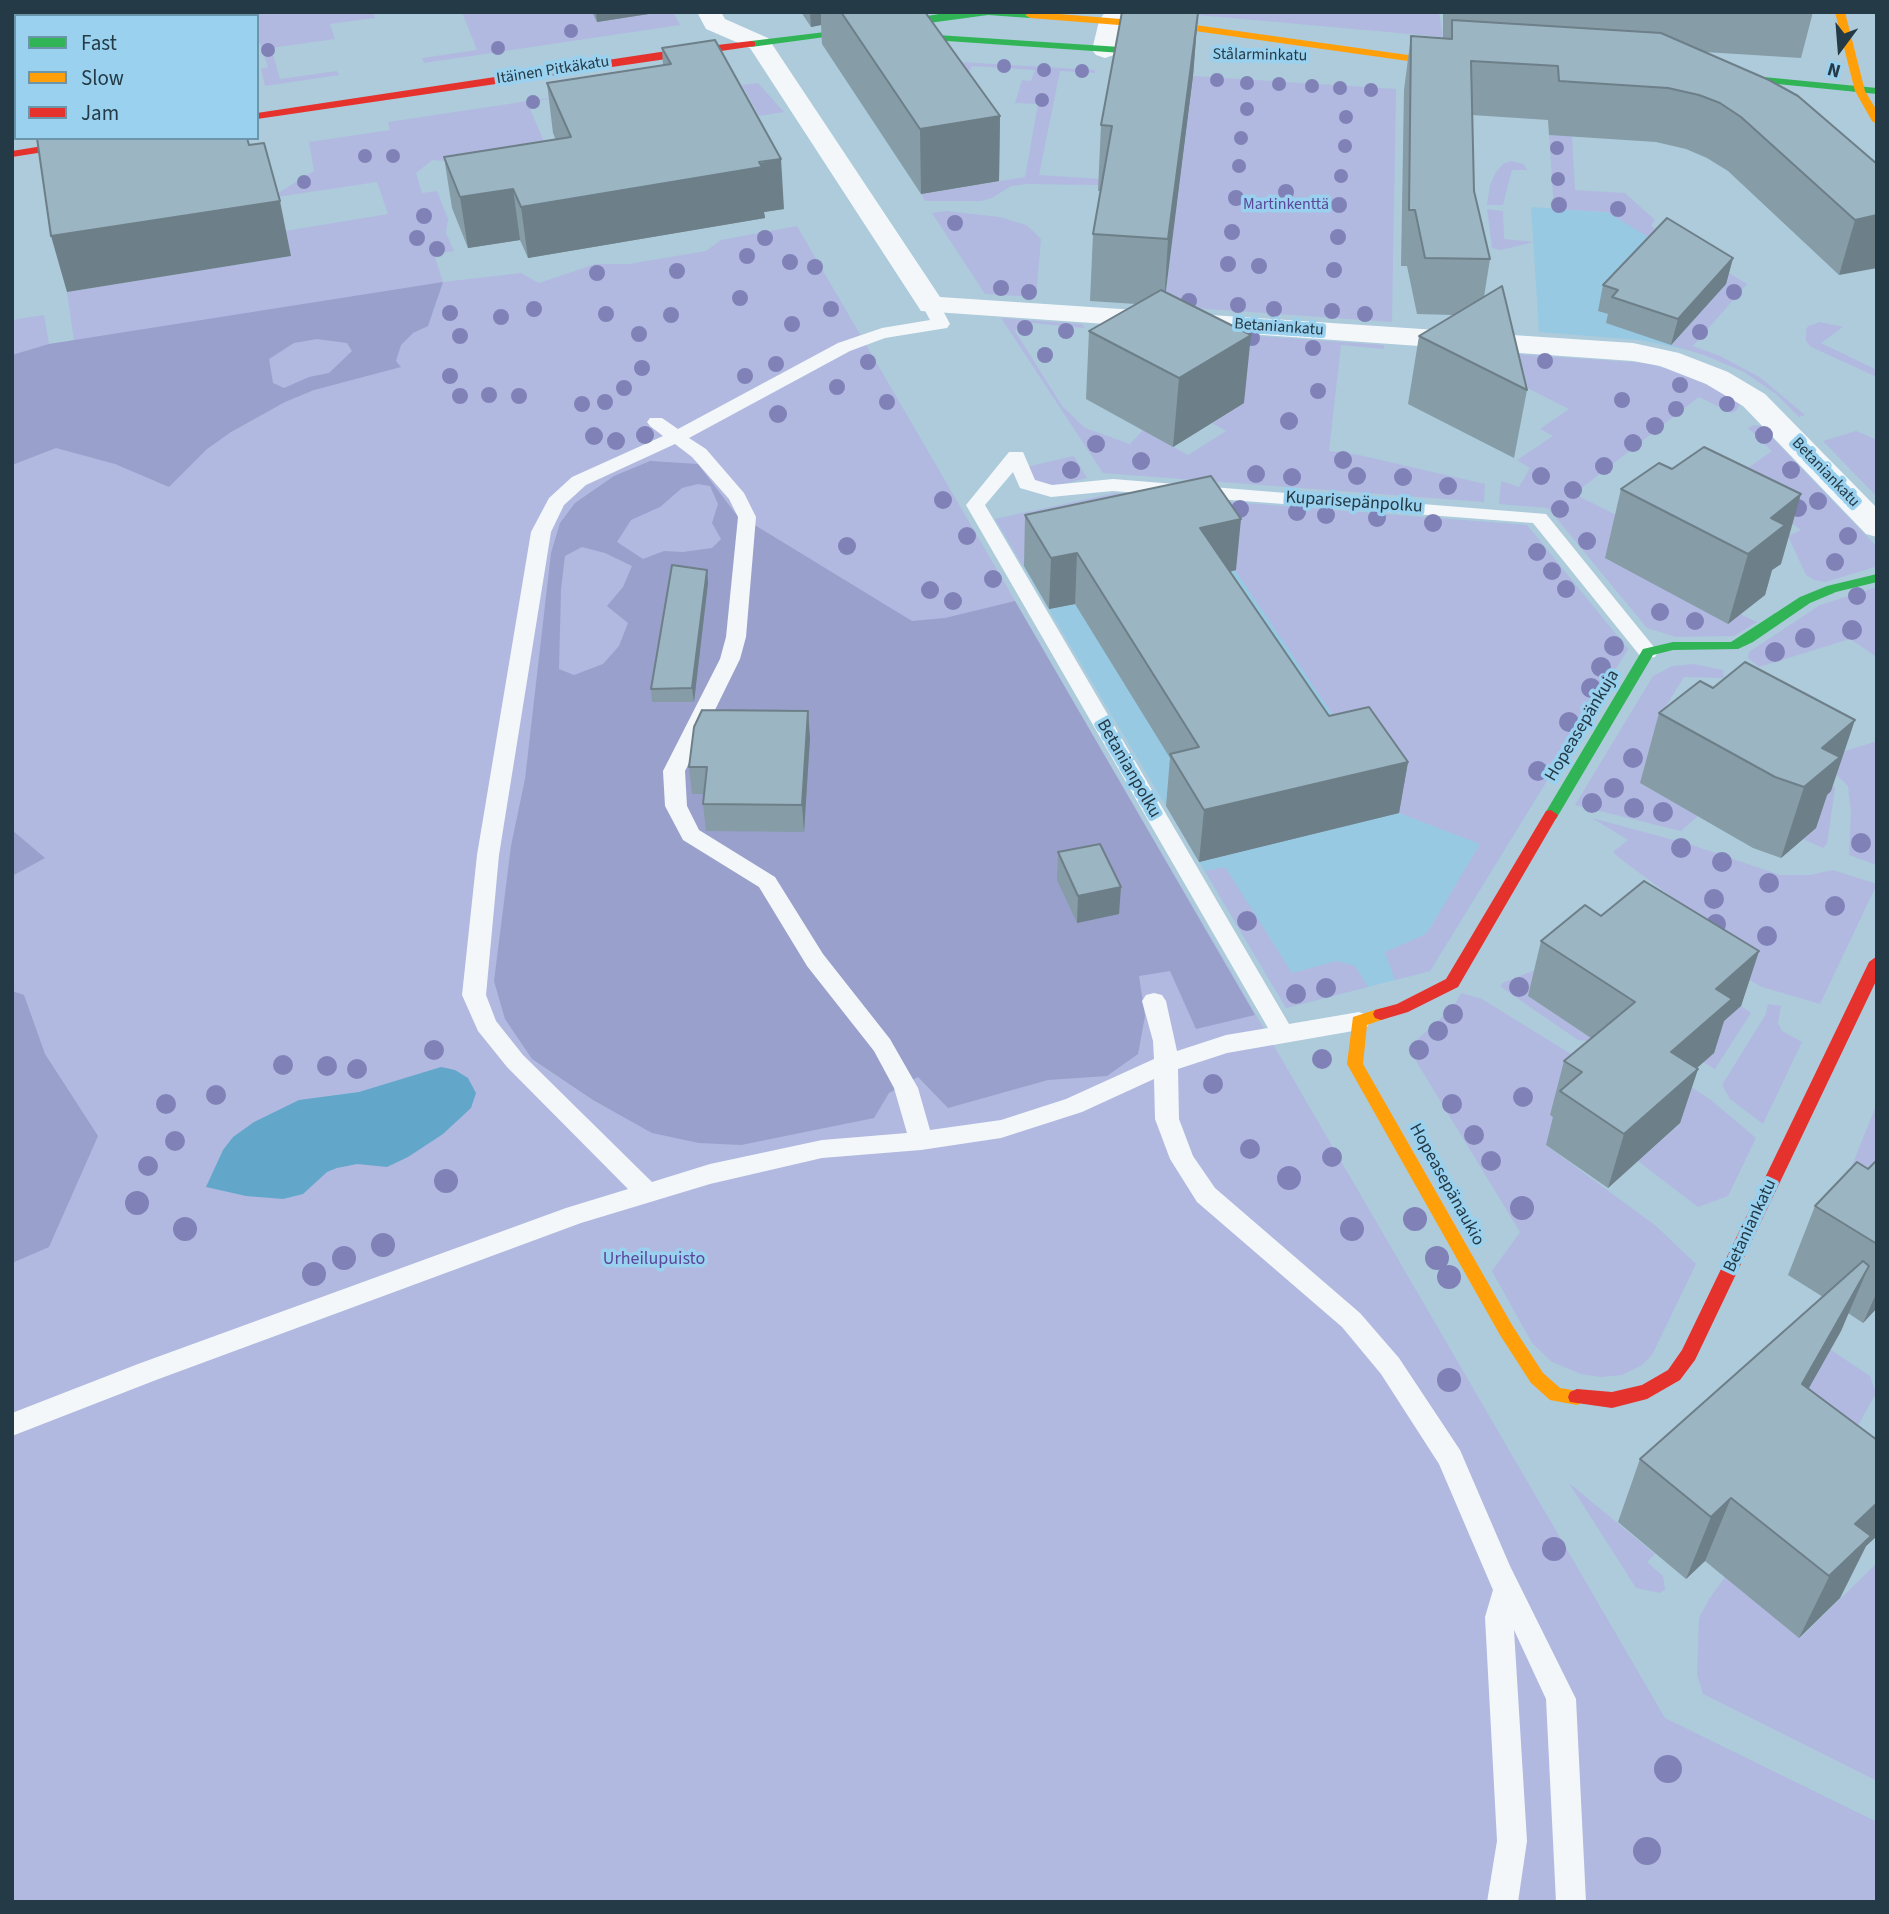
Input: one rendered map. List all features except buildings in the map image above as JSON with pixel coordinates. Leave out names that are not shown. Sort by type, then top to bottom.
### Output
[{"type":"main road","name":"Itäinen Pitkäkatu","points":[[850,32],[945,16],[988,12],[1115,17]]},
{"type":"main road","points":[[1840,12],[1877,121]]},
{"type":"main road","name":"Stålarminkatu","points":[[1115,17],[1422,60],[1282,57]]},
{"type":"main road","name":"Itäinen Pitkäkatu","points":[[259,116],[667,54],[762,30],[850,32],[1105,50]]},
{"type":"main road","points":[[1105,50],[1181,54]]},
{"type":"main road","points":[[1694,75],[1769,79],[1868,91]]},
{"type":"main road","points":[[1843,107],[1868,91]]},
{"type":"main road","points":[[12,154],[101,140]]},
{"type":"main road","points":[[1648,653],[1673,646],[1733,646],[1748,639],[1805,600],[1832,589],[1877,578]]},
{"type":"main road","name":"Hopeasepänkuja","points":[[1359,1021],[1402,1008],[1452,983],[1648,653]]},
{"type":"main road","name":"Betaniankatu","points":[[1556,1395],[1612,1400],[1647,1391],[1674,1375],[1689,1355],[1877,962]]},
{"type":"main road","name":"Hopeasepänaukio","points":[[1359,1021],[1355,1064],[1506,1330],[1537,1378],[1556,1395]]},
{"type":"street","points":[[709,12],[715,24],[762,30],[931,305]]},
{"type":"street","points":[[1105,50],[1115,17]]},
{"type":"street","name":"Betaniankatu","points":[[931,305],[1621,352],[1668,359],[1717,378],[1754,400],[1877,527]]},
{"type":"lane","points":[[648,1192],[612,1160],[515,1061],[486,1025],[474,995],[488,855],[541,532],[556,502],[579,481],[677,436],[844,347],[882,333],[941,324],[931,305]]},
{"type":"lane","points":[[656,422],[677,436],[707,463],[737,497],[747,517],[740,566],[736,637],[730,659],[674,771],[676,806],[691,835],[767,882],[815,960],[882,1045],[906,1088],[921,1141]]},
{"type":"lane","name":"Kuparisepänpolku","points":[[975,505],[1016,456],[1027,484],[1051,491],[1113,485],[1539,518],[1648,653]]},
{"type":"lane","name":"Betanianpolku","points":[[975,505],[1282,1032]]},
{"type":"lane","points":[[1154,1001],[1165,1041],[1167,1119],[1182,1159],[1206,1195],[1351,1320],[1390,1366],[1450,1458],[1507,1590],[1561,1699],[1571,1902]]},
{"type":"lane","points":[[12,1425],[160,1367],[562,1219],[648,1192],[710,1174],[821,1149],[921,1141],[1001,1129],[1074,1106],[1164,1064],[1226,1044],[1282,1032],[1359,1021]]},
{"type":"lane","points":[[1502,1902],[1512,1841],[1499,1617],[1507,1590]]},
{"type":"shaded area","points":[[1531,207],[1631,214],[1747,284],[1689,350],[1640,340],[1539,332]]},
{"type":"shaded area","points":[[443,282],[428,326],[413,333],[401,345],[396,361],[401,367],[314,390],[285,402],[231,432],[207,449],[169,487],[115,464],[56,448],[12,465],[12,355],[49,344]],"holes":[[[317,339],[347,343],[352,351],[329,373],[309,377],[284,388],[273,383],[269,359],[294,343]]]},
{"type":"shaded area","points":[[650,461],[698,464],[735,513],[912,621],[945,618],[1015,601],[1255,1015],[1196,1029],[1170,971],[1139,976],[1145,1016],[1138,1054],[1107,1076],[1048,1080],[948,1108],[918,1077],[889,1093],[874,1118],[741,1145],[699,1143],[652,1133],[593,1100],[532,1059],[505,1019],[494,981],[511,846],[525,779],[551,553],[560,523],[575,503],[614,476]],"holes":[[[698,484],[710,486],[718,504],[712,523],[721,539],[712,548],[683,552],[664,551],[643,559],[617,542],[631,520],[660,507],[682,488]],[[582,547],[605,553],[632,566],[623,587],[607,606],[628,623],[619,646],[603,664],[574,675],[559,669],[561,589],[565,556]]]},
{"type":"shaded area","points":[[1116,493],[1527,525],[1628,649],[1430,971],[1286,1008],[995,519]]},
{"type":"shaded area","points":[[12,830],[45,858],[12,876]]},
{"type":"shaded area","points":[[12,991],[24,995],[45,1054],[98,1136],[49,1247],[12,1263]]},
{"type":"shaded area","points":[[441,1067],[455,1070],[468,1078],[476,1093],[471,1108],[443,1134],[408,1157],[387,1167],[357,1164],[337,1168],[327,1172],[303,1194],[283,1199],[246,1196],[206,1187],[223,1150],[233,1137],[254,1122],[299,1100],[359,1092]]},
{"type":"green space","points":[[373,12],[375,18],[330,24],[335,39],[271,48],[280,79],[337,71],[339,75],[265,86],[261,69],[268,67],[259,43],[259,14],[244,14]]},
{"type":"green space","points":[[462,12],[592,12],[597,22],[655,12],[673,12],[680,25],[424,63],[422,58],[477,50]]},
{"type":"green space","points":[[1199,12],[1439,12],[1443,37],[1198,15]]},
{"type":"green space","points":[[943,61],[1095,70],[1095,73],[1060,71],[1039,175],[1101,179],[1099,185],[1027,184],[1011,186],[992,198],[981,201],[925,201],[921,194],[1025,177],[1038,104],[1015,103],[1022,80],[1031,81],[1035,70],[972,66],[969,72],[961,73]]},
{"type":"green space","name":"Urheilupuisto","points":[[709,74],[542,100],[530,109],[545,144],[445,161],[432,160],[416,173],[422,193],[437,191],[448,219],[446,233],[454,251],[434,254],[443,282],[521,273],[539,283],[595,264],[629,264],[706,251],[721,240],[797,226],[1665,1718],[1877,1822],[1877,1902],[12,1902],[12,320],[44,315],[49,344],[74,341],[67,292],[291,256],[285,231],[388,214],[377,182],[270,198],[314,171],[309,142],[390,130],[388,122]]},
{"type":"green space","name":"Martinkenttä","points":[[1193,76],[1396,89],[1392,322],[1164,306]]},
{"type":"green space","points":[[758,83],[784,112],[759,116],[742,85]]},
{"type":"green space","points":[[1549,135],[1572,136],[1575,190],[1625,193],[1655,220],[1651,226],[1747,284],[1693,346],[1720,356],[1761,378],[1805,415],[1799,417],[1776,394],[1744,372],[1671,345],[1726,284],[1607,212],[1554,209]]},
{"type":"green space","points":[[1511,161],[1524,164],[1527,170],[1512,170],[1503,205],[1487,205],[1490,185],[1496,172],[1503,164]]},
{"type":"green space","points":[[1487,209],[1503,211],[1504,239],[1534,242],[1501,250],[1492,248]]},
{"type":"green space","points":[[946,211],[1000,217],[1026,225],[1034,232],[1041,239],[1036,297],[985,294],[932,213]]},
{"type":"green space","points":[[1001,318],[1082,324],[1085,328],[1022,322],[1015,331],[1062,406],[1085,428],[1130,444],[1143,430],[1188,455],[1226,431],[1212,423],[1244,403],[1150,370],[1121,355],[1136,337],[1131,327],[1384,345],[1384,349],[1341,345],[1329,451],[1359,455],[1485,484],[1484,502],[1103,473]]},
{"type":"green space","points":[[1820,322],[1843,327],[1821,343],[1877,370],[1877,377],[1811,347],[1806,341],[1806,330],[1808,326]]},
{"type":"green space","points":[[1425,348],[1646,363],[1693,376],[1740,404],[1736,411],[1731,413],[1699,397],[1574,494],[1655,534],[1691,509],[1784,555],[1780,564],[1687,516],[1740,614],[1757,622],[1734,636],[1676,637],[1647,628],[1548,508],[1499,504],[1501,481],[1519,487],[1530,468],[1517,460],[1553,436],[1540,429],[1569,409],[1492,370]]},
{"type":"green space","points":[[1761,426],[1877,547],[1875,567],[1825,582],[1814,580],[1806,575],[1788,536],[1801,530],[1783,517],[1696,505],[1772,451],[1748,428]]},
{"type":"green space","points":[[1856,431],[1877,440],[1877,497],[1823,441]]},
{"type":"green space","points":[[1074,456],[1087,478],[1060,485],[1048,485],[1035,480],[1028,472],[1030,466]]},
{"type":"green space","points":[[1116,493],[1527,525],[1628,649],[1430,971],[1395,980],[1385,952],[1424,935],[1429,930],[1480,844],[1399,813],[1206,527],[1023,566],[995,519]]},
{"type":"green space","points":[[1877,587],[1877,657],[1850,639],[1759,667],[1748,658],[1749,652],[1820,605]]},
{"type":"green space","points":[[1694,664],[1723,670],[1724,678],[1684,677],[1664,709],[1641,784],[1698,816],[1681,831],[1575,805],[1653,676],[1672,666]]},
{"type":"green space","points":[[1877,741],[1877,865],[1849,855],[1851,813],[1848,786],[1820,759]]},
{"type":"green space","points":[[1828,780],[1835,788],[1827,844],[1823,848],[1803,839],[1799,818]]},
{"type":"green space","points":[[1592,818],[1692,845],[1780,875],[1810,875],[1833,870],[1877,884],[1820,1004],[1762,987],[1728,968],[1701,919],[1617,856],[1613,852],[1628,840]]},
{"type":"green space","points":[[1225,867],[1292,973],[1337,961],[1355,966],[1368,987],[1286,1008],[1205,871]]},
{"type":"green space","points":[[1609,941],[1528,996],[1590,1037],[1588,1041],[1578,1040],[1501,987],[1502,983]]},
{"type":"green space","points":[[1461,993],[1482,999],[1600,1072],[1567,1126],[1546,1145],[1656,1226],[1696,1264],[1652,1355],[1642,1365],[1622,1375],[1601,1377],[1581,1374],[1552,1362],[1532,1343],[1492,1271],[1520,1232],[1408,1048],[1454,1006]]},
{"type":"green space","points":[[1768,1004],[1781,1006],[1778,1023],[1782,1031],[1802,1042],[1763,1124],[1730,1099],[1722,1085],[1766,1014]]},
{"type":"green space","points":[[1741,1006],[1751,1013],[1715,1069],[1703,1062],[1699,1043]]},
{"type":"green space","points":[[1682,1081],[1711,1100],[1756,1138],[1728,1196],[1698,1207],[1638,1161],[1680,1124]]},
{"type":"green space","points":[[1877,1103],[1877,1185],[1851,1168]]},
{"type":"green space","points":[[1792,1324],[1870,1376],[1876,1393],[1855,1431],[1742,1387]]},
{"type":"green space","points":[[1569,1483],[1655,1554],[1647,1562],[1663,1576],[1665,1589],[1660,1593],[1636,1588]]},
{"type":"green space","points":[[1877,1563],[1877,1781],[1703,1694],[1697,1674],[1699,1618],[1725,1577],[1800,1638]]},
{"type":"traffic: fast","points":[[751,44],[850,32],[945,16],[988,12],[1030,15]]},
{"type":"traffic: fast","points":[[922,37],[1166,53]]},
{"type":"traffic: fast","points":[[1712,75],[1877,91]]},
{"type":"traffic: fast","points":[[1551,815],[1648,652],[1673,646],[1733,646],[1748,639],[1805,600],[1832,589],[1877,578]]},
{"type":"traffic: slow","points":[[1840,12],[1860,91],[1877,121]]},
{"type":"traffic: slow","points":[[1030,15],[1195,28],[1415,59]]},
{"type":"traffic: slow","points":[[1381,1014],[1359,1021],[1355,1064],[1506,1330],[1537,1378],[1556,1395],[1577,1397]]},
{"type":"traffic: jam","points":[[259,116],[667,54],[751,44]]},
{"type":"traffic: jam","points":[[12,154],[101,140]]},
{"type":"traffic: jam","points":[[1381,1014],[1402,1008],[1452,983],[1551,815]]},
{"type":"traffic: jam","points":[[1577,1397],[1612,1400],[1647,1391],[1674,1375],[1689,1355],[1877,962]]}]
